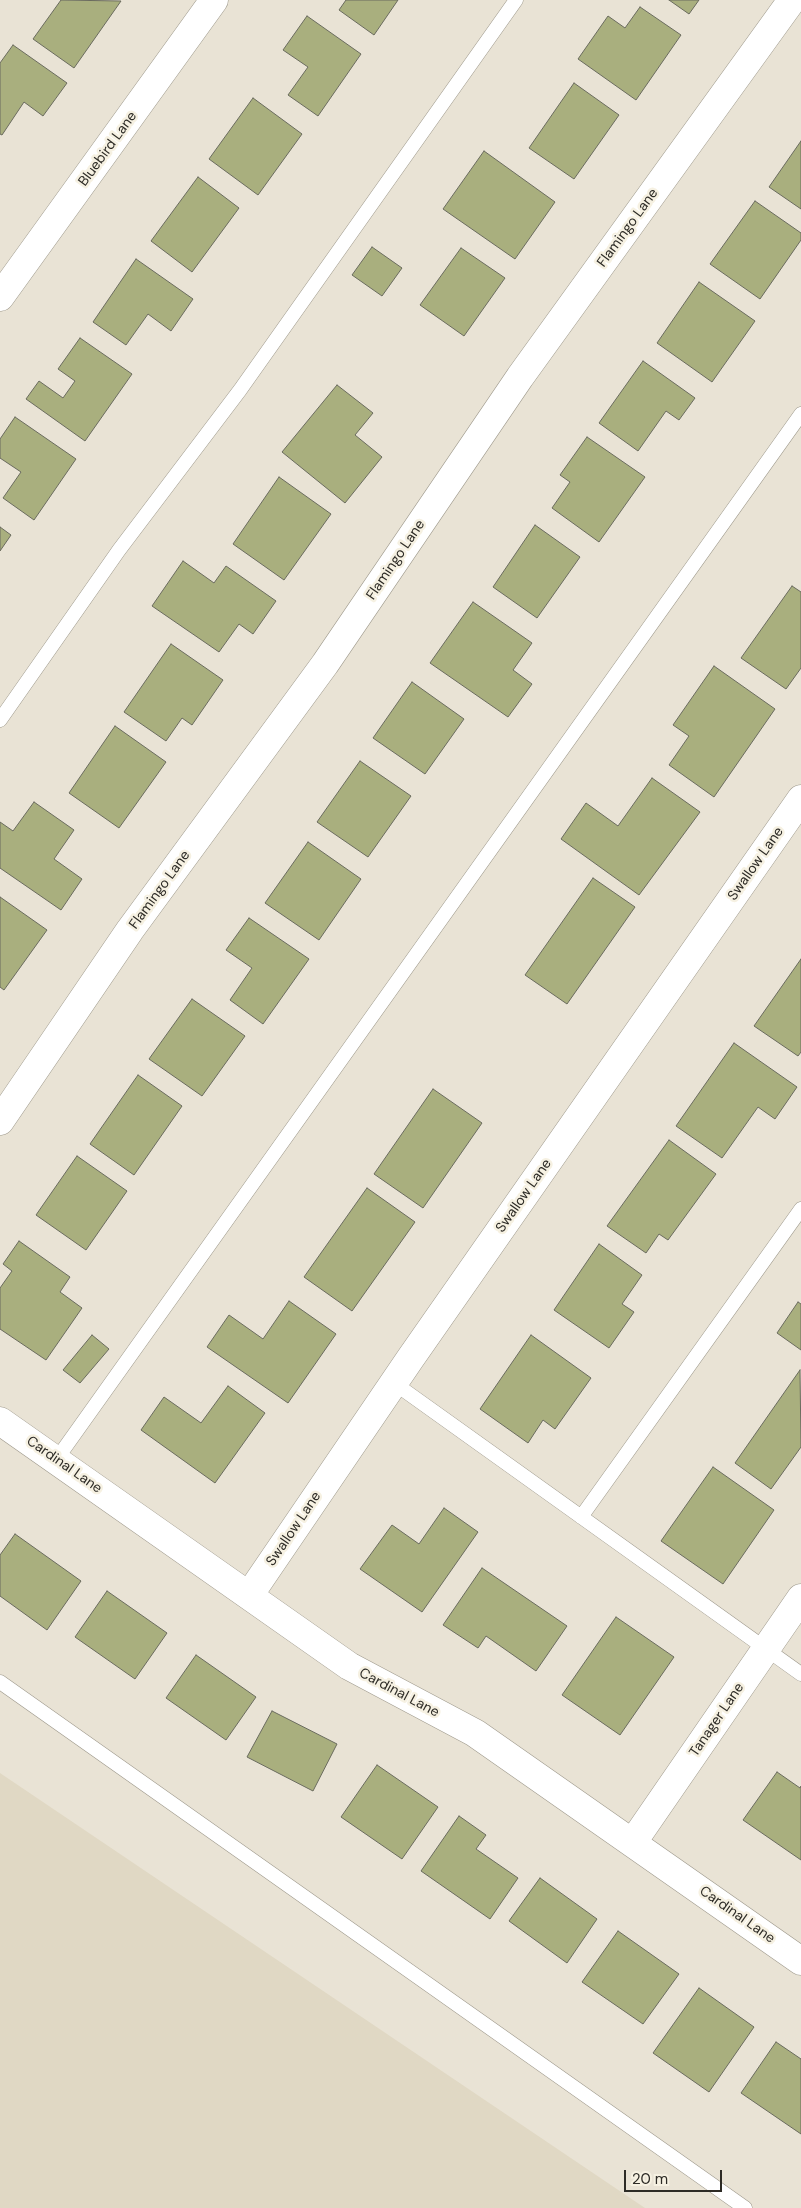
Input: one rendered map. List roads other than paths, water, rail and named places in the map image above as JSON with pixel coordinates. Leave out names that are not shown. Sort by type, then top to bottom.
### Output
[{"type":"street","name":"Bluebird Lane","points":[[0,297],[214,0]]},
{"type":"street","name":"Flamingo Lane","points":[[0,1121],[130,930],[325,664],[520,377],[792,0]]},
{"type":"street","name":"Swallow Lane","points":[[250,1594],[394,1383],[801,799]]},
{"type":"street","name":"Cardinal Lane","points":[[0,1421],[250,1594],[349,1666],[475,1734],[633,1842],[801,1961]]},
{"type":"street","name":"Tanager Lane","points":[[633,1842],[801,1598]]},
{"type":"lane","points":[[0,720],[119,550],[240,390],[516,0]]},
{"type":"lane","points":[[56,1460],[801,414]]},
{"type":"lane","points":[[581,1517],[801,1209]]},
{"type":"lane","points":[[394,1383],[801,1674]]},
{"type":"lane","points":[[0,1682],[745,2208]]}]
